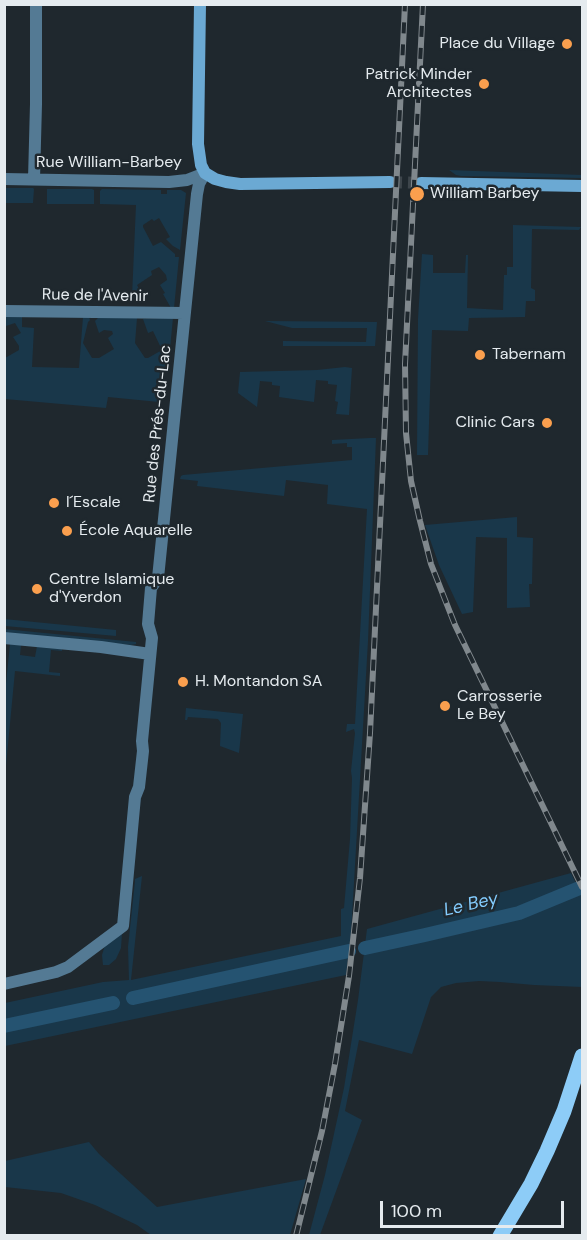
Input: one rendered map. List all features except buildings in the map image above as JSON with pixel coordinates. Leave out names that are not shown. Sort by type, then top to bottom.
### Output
[{"type":"main road","points":[[500,1236],[531,1184],[547,1151],[564,1111],[582,1056]]},
{"type":"street","points":[[34,179],[36,4]]},
{"type":"street","points":[[200,4],[198,144],[201,165],[205,173]]},
{"type":"street","name":"Rue William-Barbey","points":[[4,179],[169,182],[187,180],[205,173],[215,179],[240,184],[390,182]]},
{"type":"street","name":"Rue des Prés-du-Lac","points":[[4,984],[68,967],[123,926],[135,797],[139,787],[143,750],[152,638],[148,624],[151,588],[158,578],[197,194],[205,173]]},
{"type":"street","points":[[421,183],[582,186]]},
{"type":"street","name":"Rue de l'Avenir","points":[[4,311],[185,313]]},
{"type":"street","points":[[4,638],[150,654]]},
{"type":"shaded area","points":[[449,170],[582,175],[582,178],[461,176]]},
{"type":"shaded area","points":[[5,188],[33,188],[33,203],[5,203]]},
{"type":"shaded area","points":[[47,189],[92,189],[94,190],[94,204],[47,204]]},
{"type":"shaded area","points":[[102,189],[161,190],[161,194],[167,194],[167,190],[181,190],[186,193],[180,250],[166,239],[170,237],[159,218],[154,221],[152,219],[143,225],[153,246],[161,242],[175,254],[175,257],[179,257],[174,308],[171,308],[163,294],[165,293],[160,285],[167,280],[159,267],[151,271],[152,275],[137,285],[142,294],[132,297],[136,205],[100,204]]},
{"type":"shaded area","points":[[513,225],[581,227],[579,230],[532,229],[531,288],[535,290],[535,301],[526,301],[525,317],[469,318],[468,331],[432,330],[428,455],[417,455],[418,319],[422,254],[433,255],[433,273],[465,273],[466,255],[468,255],[467,308],[503,310],[504,275],[507,275],[507,267],[513,267]]},
{"type":"shaded area","points":[[5,316],[22,316],[22,327],[34,328],[32,367],[79,368],[83,317],[89,317],[90,320],[83,343],[92,358],[99,358],[114,349],[108,338],[113,334],[112,331],[104,330],[99,333],[95,321],[99,317],[137,318],[135,343],[145,358],[162,350],[153,331],[148,333],[143,319],[173,318],[168,369],[162,370],[159,402],[108,397],[106,408],[5,399],[5,358],[19,350],[13,337],[21,333],[15,323],[6,326],[5,330]]},
{"type":"shaded area","points":[[265,321],[377,322],[375,346],[283,346],[283,341],[366,342],[367,328],[292,328]]},
{"type":"shaded area","points":[[352,368],[349,415],[336,414],[337,385],[328,384],[328,381],[316,380],[314,402],[279,397],[280,386],[272,385],[272,382],[260,381],[257,407],[238,393],[240,372]]},
{"type":"shaded area","points":[[376,438],[368,641],[351,934],[346,975],[5,1046],[5,1003],[103,982],[129,980],[128,947],[135,879],[142,876],[131,980],[341,936],[341,909],[344,908],[350,839],[351,771],[355,733],[354,729],[346,732],[347,724],[355,724],[367,509],[327,504],[328,485],[286,480],[284,496],[197,486],[198,481],[180,479],[183,475],[352,460],[352,447],[347,447],[347,443],[332,444],[332,440]]},
{"type":"shaded area","points":[[517,517],[517,537],[533,538],[532,584],[529,584],[530,607],[507,608],[507,538],[476,537],[473,612],[462,614],[439,565],[425,525]]},
{"type":"shaded area","points":[[4,619],[116,630],[116,636],[5,626]]},
{"type":"shaded area","points":[[4,629],[136,642],[136,644],[5,633]]},
{"type":"shaded area","points":[[10,644],[21,645],[20,655],[35,657],[37,646],[62,649],[62,651],[51,650],[49,672],[60,673],[60,676],[15,671],[5,776],[4,703]]},
{"type":"shaded area","points":[[186,708],[243,714],[239,753],[220,746],[221,723],[218,719],[188,717],[185,720]]},
{"type":"shaded area","points":[[571,873],[582,896],[582,987],[479,981],[456,983],[441,987],[431,997],[412,1054],[359,1040],[345,1111],[362,1120],[320,1235],[309,1235],[344,1088],[367,929]]},
{"type":"shaded area","points":[[122,933],[121,948],[116,959],[109,965],[103,965],[102,955],[105,945]]},
{"type":"shaded area","points":[[89,1142],[157,1207],[306,1179],[290,1235],[151,1235],[137,1225],[95,1205],[61,1193],[5,1187],[5,1161]]},
{"type":"waterway","name":"Le Bey","points":[[365,948],[519,913],[582,887]]},
{"type":"waterway","name":"Le Bey","points":[[133,998],[349,951]]},
{"type":"waterway","name":"Le Bey","points":[[4,1026],[113,1003]]},
{"type":"tunnel","points":[[390,182],[421,183]]},
{"type":"railway","points":[[296,1236],[322,1131],[335,1064],[349,976],[360,878],[370,733],[405,4]]},
{"type":"railway","points":[[423,4],[405,364],[406,433],[411,481],[431,564],[455,625],[582,887]]},
{"type":"place","name":"Place du Village","points":[[567,44]]},
{"type":"place","name":"Patrick Minder Architectes","points":[[484,84]]},
{"type":"place","name":"William Barbey","points":[[417,194]]},
{"type":"place","name":"Tabernam","points":[[480,355]]},
{"type":"place","name":"Clinic Cars","points":[[547,423]]},
{"type":"place","name":"l´Escale","points":[[54,503]]},
{"type":"place","name":"École Aquarelle","points":[[67,531]]},
{"type":"place","name":"Centre Islamique d'Yverdon","points":[[37,589]]},
{"type":"place","name":"H. Montandon SA","points":[[183,682]]},
{"type":"place","name":"Carrosserie Le Bey","points":[[445,706]]}]
